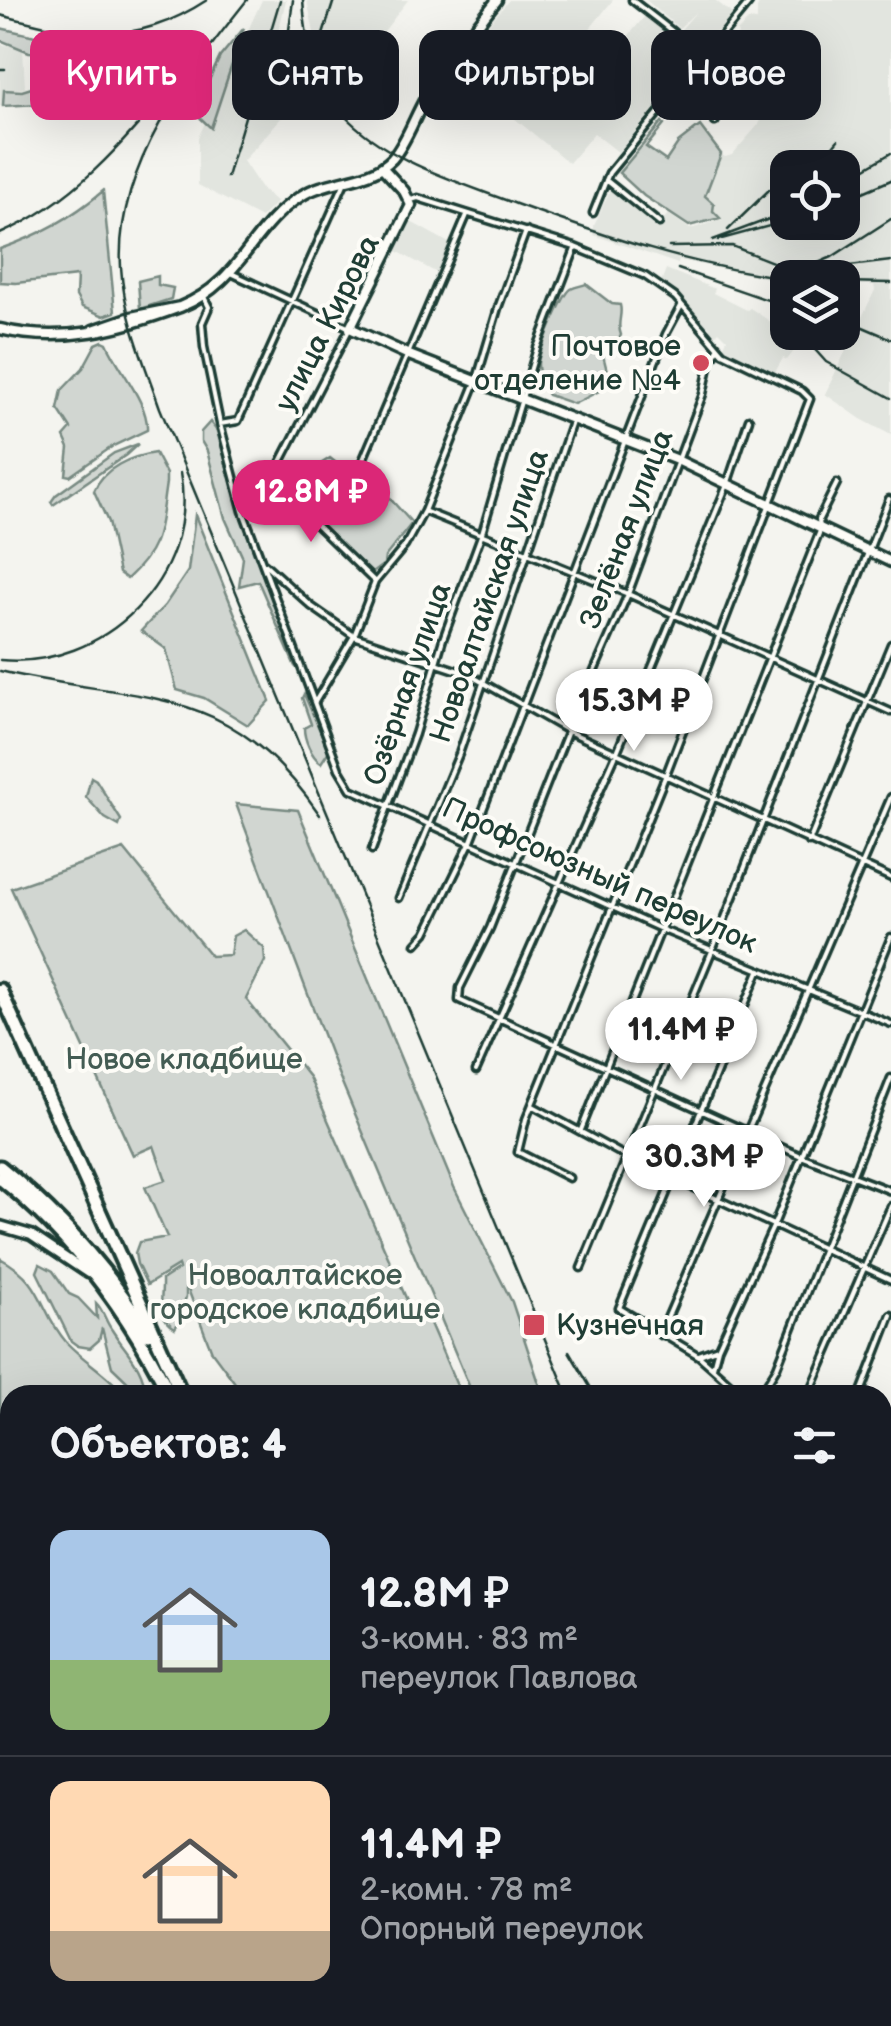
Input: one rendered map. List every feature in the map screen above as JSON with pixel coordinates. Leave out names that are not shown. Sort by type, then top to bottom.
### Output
[{"type":"highway","points":[[0,990],[177,1385]]},
{"type":"highway","points":[[0,1167],[40,1201],[90,1254],[134,1312],[175,1385]]},
{"type":"highway","points":[[0,1178],[58,1231],[108,1290],[146,1347],[165,1385]]},
{"type":"street","points":[[0,329],[55,337],[135,324],[204,297],[231,273],[263,230],[290,203],[320,185],[382,168],[395,155],[432,87],[497,0]]},
{"type":"street","points":[[632,0],[670,30]]},
{"type":"street","points":[[727,30],[749,3]]},
{"type":"street","points":[[592,213],[606,180],[654,120]]},
{"type":"street","points":[[382,168],[410,200],[418,198],[526,231],[645,276],[661,286],[718,349],[802,391],[810,399],[665,777],[526,1118],[518,1152],[570,1178]]},
{"type":"street","points":[[220,424],[238,420],[346,178]]},
{"type":"street","points":[[606,180],[659,223]]},
{"type":"street","name":"улица Кирова","points":[[243,511],[260,500],[271,481],[403,224],[410,200]]},
{"type":"street","points":[[362,462],[467,215]]},
{"type":"street","points":[[315,702],[354,636],[375,582],[404,546],[424,510],[476,382],[526,231]]},
{"type":"street","name":"Озёрная улица","points":[[372,850],[482,534],[537,348],[575,247]]},
{"type":"street","points":[[231,273],[409,355],[677,460],[891,562]]},
{"type":"street","points":[[204,297],[209,306],[202,328],[220,424],[243,511],[315,702]]},
{"type":"street","points":[[416,944],[426,933],[471,841],[666,334],[681,306]]},
{"type":"street","name":"Зелёная улица","points":[[500,1020],[458,1000],[460,988],[518,862],[568,731],[628,594],[703,394],[710,362],[718,349]]},
{"type":"street","points":[[476,1071],[617,752],[749,418]]},
{"type":"street","name":"Новоалтайская улица","points":[[399,898],[459,754],[573,419]]},
{"type":"street","points":[[271,481],[375,582]]},
{"type":"street","points":[[581,1130],[837,483]]},
{"type":"street","points":[[581,1268],[712,951],[889,499]]},
{"type":"street","points":[[424,510],[628,594],[891,712]]},
{"type":"street","points":[[265,564],[310,606],[354,636],[436,662],[482,682],[568,731],[891,878]]},
{"type":"street","points":[[809,842],[891,644]]},
{"type":"street","name":"Профсоюзный переулок","points":[[315,702],[349,786],[663,930],[891,1024]]},
{"type":"street","points":[[660,1334],[891,797]]},
{"type":"street","points":[[713,1368],[718,1348],[891,937]]},
{"type":"street","points":[[732,1385],[698,1356],[619,1308],[759,971]]},
{"type":"street","points":[[500,1020],[801,1156],[891,1191]]},
{"type":"street","points":[[766,1385],[891,1078]]},
{"type":"street","points":[[532,1106],[628,1157],[891,1280]]},
{"type":"street","points":[[813,1385],[891,1206]]},
{"type":"street","points":[[0,1226],[44,1241],[108,1290]]},
{"type":"street","points":[[864,1385],[891,1315]]},
{"type":"street","points":[[698,1356],[718,1348]]},
{"type":"shaded area","points":[[262,0],[286,0],[279,30],[248,30]]},
{"type":"shaded area","points":[[307,0],[408,0],[385,30],[314,30]]},
{"type":"shaded area","points":[[509,0],[613,0],[589,30],[484,30]]},
{"type":"shaded area","points":[[646,0],[715,0],[732,14],[719,30],[681,30],[696,12],[679,28]]},
{"type":"shaded area","points":[[761,0],[891,0],[891,435],[825,394],[846,350],[860,350],[860,321],[875,290],[874,285],[860,285],[860,260],[770,260],[770,279],[679,260],[678,264],[594,235],[594,226],[613,183],[661,222],[668,214],[690,229],[723,219],[704,197],[721,154],[732,155],[761,120],[821,120],[821,30],[739,30],[749,20],[757,21]]},
{"type":"shaded area","points":[[645,16],[662,30],[651,30],[651,112],[618,152],[594,133],[569,163],[517,120],[631,120],[631,33]]},
{"type":"shaded area","points":[[0,44],[23,48],[25,88],[4,90],[3,106],[0,106]]},
{"type":"shaded area","points":[[232,65],[232,120],[279,120],[243,161],[261,188],[277,202],[261,218],[198,185],[198,138],[206,120],[212,120],[212,108]]},
{"type":"shaded area","points":[[409,221],[451,244],[437,273],[395,250]]},
{"type":"shaded area","points":[[666,269],[715,289],[713,293],[750,308],[770,321],[770,350],[795,350],[787,360],[783,358],[774,374],[746,360],[723,347],[727,339],[719,331],[716,334],[709,330],[700,316],[661,282]]},
{"type":"green space","points":[[0,28],[30,35],[30,52],[29,52],[0,40]]},
{"type":"green space","points":[[232,42],[232,64],[211,128],[202,120],[212,120],[212,74]]},
{"type":"green space","points":[[30,88],[30,105],[3,106],[4,90]]},
{"type":"green space","points":[[662,122],[664,125],[646,147],[666,161],[678,143],[700,126],[721,154],[705,196],[720,218],[689,226],[644,196],[619,173]]},
{"type":"green space","points":[[103,191],[115,312],[104,316],[82,307],[76,296],[77,276],[0,282],[0,249],[54,225]]},
{"type":"green space","points":[[158,276],[158,285],[173,288],[171,299],[140,309],[138,281]]},
{"type":"green space","points":[[586,284],[612,304],[620,305],[621,335],[614,350],[603,355],[607,387],[574,404],[548,395],[538,364],[567,293]]},
{"type":"green space","points":[[103,341],[138,397],[147,430],[66,475],[69,448],[64,437],[71,429],[58,409],[62,390],[83,368],[96,344]]},
{"type":"green space","points":[[210,422],[217,431],[238,505],[294,664],[258,581],[239,586],[243,558],[225,518],[201,441],[201,432]]},
{"type":"green space","points":[[138,444],[53,505],[56,495],[114,453]]},
{"type":"green space","points":[[155,453],[166,474],[160,525],[147,557],[127,579],[119,573],[108,522],[94,491],[119,464]]},
{"type":"green space","points":[[330,458],[354,477],[369,480],[412,523],[385,557],[384,564],[372,573],[283,488]]},
{"type":"green space","points":[[195,515],[270,701],[248,725],[204,698],[177,690],[166,649],[141,631],[188,571]]},
{"type":"green space","points":[[304,694],[329,751],[321,763],[305,737],[304,728],[311,724]]},
{"type":"green space","points":[[91,777],[121,820],[119,826],[105,818],[86,797]]},
{"type":"green space","points":[[236,804],[298,810],[454,1187],[512,1302],[540,1385],[469,1385],[335,1066]]},
{"type":"green space","points":[[124,849],[211,956],[230,955],[233,936],[244,930],[264,948],[265,961],[246,999],[309,1077],[410,1307],[426,1314],[457,1385],[237,1385],[212,1352],[186,1284],[177,1325],[175,1328],[169,1323],[161,1306],[162,1280],[178,1266],[147,1285],[135,1253],[139,1242],[167,1237],[145,1187],[166,1180],[154,1146],[133,1155],[11,888]]},
{"type":"green space","points":[[0,1258],[34,1287],[67,1343],[115,1385],[0,1385]]},
{"type":"green space","points":[[40,1264],[53,1271],[69,1294],[97,1318],[96,1303],[99,1306],[138,1368],[144,1385],[131,1385],[112,1367],[102,1328],[99,1340],[90,1348],[71,1341],[37,1272]]},
{"type":"railway","points":[[0,15],[81,32],[130,32],[180,16],[207,0]]},
{"type":"railway","points":[[247,0],[180,90],[143,158],[122,230],[121,267],[126,303],[160,408],[564,1385]]},
{"type":"railway","points":[[227,177],[280,0]]},
{"type":"railway","points":[[289,30],[293,0]]},
{"type":"railway","points":[[303,0],[313,60],[325,88],[342,113],[380,145],[470,187],[616,239],[770,275]]},
{"type":"railway","points":[[325,30],[334,0]]},
{"type":"railway","points":[[0,69],[5,69]]},
{"type":"railway","points":[[0,234],[27,221],[75,188],[141,120]]},
{"type":"railway","points":[[830,150],[838,140]]},
{"type":"railway","points":[[860,171],[891,153]]},
{"type":"railway","points":[[860,193],[891,180]]},
{"type":"railway","points":[[728,230],[770,189]]},
{"type":"railway","points":[[713,240],[770,219]]},
{"type":"railway","points":[[825,260],[891,219]]},
{"type":"railway","points":[[718,240],[770,226]]},
{"type":"railway","points":[[669,247],[732,246],[770,261]]},
{"type":"railway","points":[[860,265],[891,261]]},
{"type":"railway","points":[[678,269],[770,301]]},
{"type":"railway","points":[[860,282],[891,283]]},
{"type":"railway","points":[[860,326],[891,339]]},
{"type":"railway","points":[[815,350],[826,362],[891,398]]},
{"type":"railway","points":[[0,660],[38,659],[74,650],[107,633],[136,610],[159,581],[175,548],[182,512],[180,473]]},
{"type":"railway","points":[[0,671],[138,695],[214,718],[250,739],[285,771],[320,815]]},
{"type":"railway","points":[[569,1351],[589,1385]]},
{"type":"place","name":"Почтовое отделение №4","points":[[701,363]]},
{"type":"place","name":"Кузнечная","points":[[534,1325]]},
{"type":"park label","name":"Новое кладбище","points":[[184,1059]]},
{"type":"park label","name":"Новоалтайское городское кладбище","points":[[295,1292]]}]
